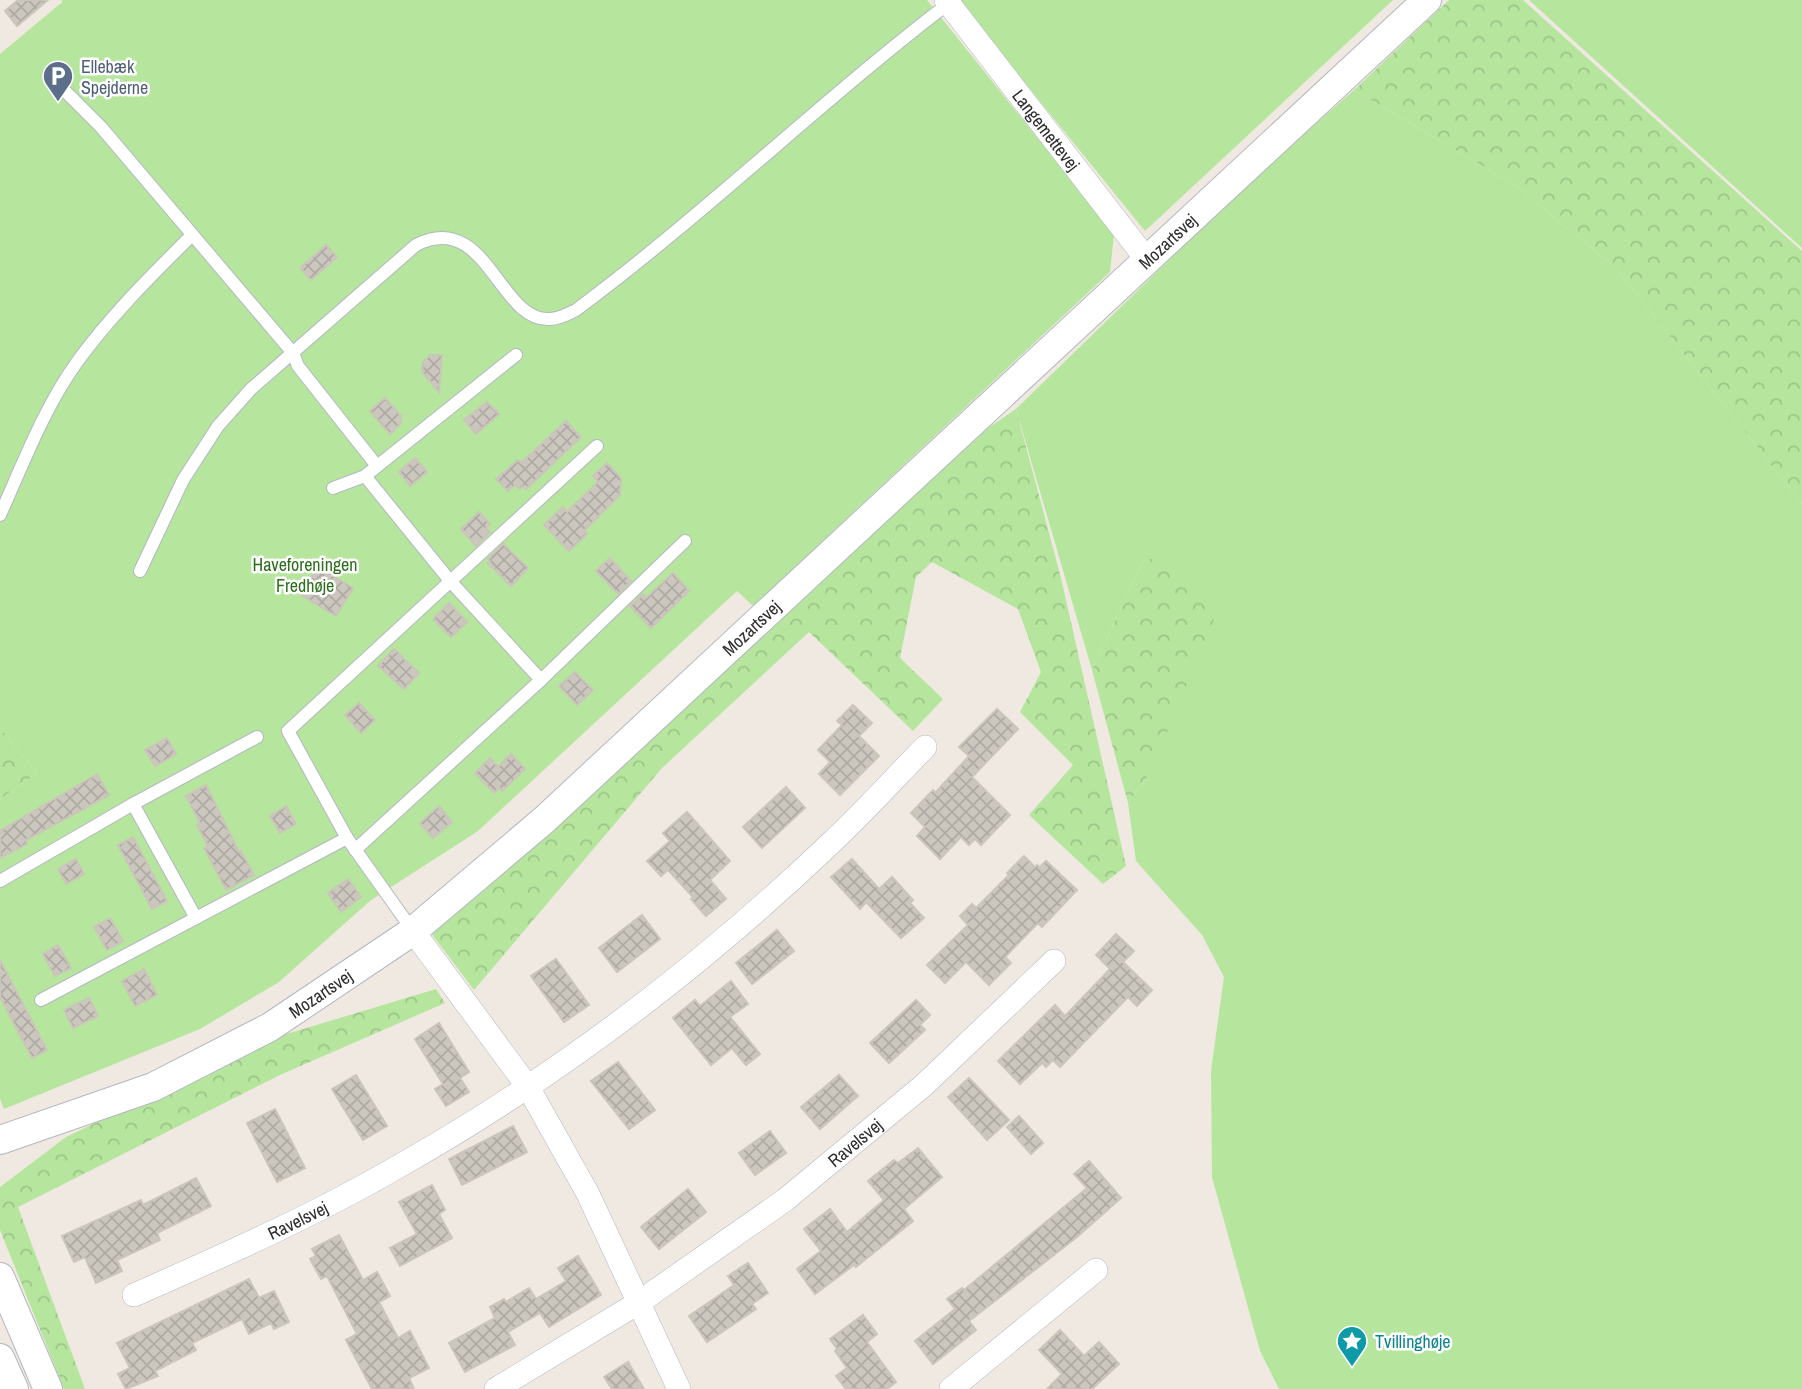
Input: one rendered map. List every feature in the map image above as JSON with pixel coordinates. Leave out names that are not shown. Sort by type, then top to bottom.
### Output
[{"type":"street","name":"Mozartsvej","points":[[1,1137],[153,1087],[270,1027],[413,931],[544,820],[1427,0]]},
{"type":"street","name":"Langemettevej","points":[[947,2],[1147,260]]},
{"type":"street","name":"Ravelsvej","points":[[134,1295],[270,1235],[401,1165],[528,1087],[635,1012],[736,929],[834,841],[925,747]]},
{"type":"street","points":[[413,931],[528,1087],[588,1194],[678,1389]]},
{"type":"street","name":"Ravelsvej","points":[[496,1389],[638,1303],[796,1191],[923,1085],[1054,961]]},
{"type":"street","points":[[951,1389],[1096,1270]]},
{"type":"street","points":[[0,1277],[48,1389]]},
{"type":"street","points":[[0,1359],[14,1389]]},
{"type":"lane","points":[[140,571],[183,480],[218,426],[251,389],[416,245],[429,238],[446,237],[466,244],[525,310],[538,318],[558,318],[576,310],[763,159],[886,51],[947,2]]},
{"type":"lane","points":[[67,93],[102,127],[293,353],[298,366],[377,466]]},
{"type":"lane","points":[[0,515],[45,416],[76,363],[125,303],[192,235]]},
{"type":"lane","points":[[333,488],[365,476],[516,355]]},
{"type":"lane","points":[[413,931],[347,838],[288,732],[597,446]]},
{"type":"lane","points":[[365,476],[451,582],[541,680]]},
{"type":"lane","points":[[355,850],[541,680],[685,541]]},
{"type":"lane","points":[[0,881],[133,804],[257,737]]},
{"type":"lane","points":[[133,804],[196,918]]},
{"type":"lane","points":[[41,1000],[347,838]]},
{"type":"green space","name":"Haveforeningen Fredhøje","points":[[62,0],[927,0],[1114,234],[1110,272],[753,606],[737,591],[478,831],[371,900],[279,982],[200,1029],[4,1109],[0,1099],[0,799],[37,773],[0,728],[0,54],[62,4]]},
{"type":"green space","points":[[958,0],[1393,0],[1145,231]]},
{"type":"green space","points":[[1449,0],[1523,0],[1802,251],[1802,504],[1615,267],[1515,185],[1354,90]]},
{"type":"green space","points":[[1529,0],[1802,0],[1802,248]]},
{"type":"green space","points":[[1354,90],[1515,185],[1615,267],[1802,504],[1802,1389],[1279,1389],[1260,1351],[1212,1177],[1211,1071],[1224,977],[1202,935],[1136,861],[1128,803],[1150,773],[1144,559],[1092,670],[1016,409],[1244,187]]},
{"type":"green space","points":[[1016,409],[1061,578],[1126,866],[1103,884],[1029,815],[1073,765],[1020,712],[1041,672],[1018,609],[932,562],[916,577],[900,658],[943,699],[913,731],[809,632],[662,768],[474,990],[431,933],[969,441]]},
{"type":"green space","points":[[1144,559],[1152,559],[1198,590],[1214,619],[1150,773],[1128,803],[1092,670]]},
{"type":"green space","points":[[0,728],[37,773],[0,799]]},
{"type":"green space","points":[[436,989],[445,1003],[280,1075],[18,1207],[85,1389],[64,1389],[0,1230],[0,1187],[66,1137],[270,1039]]},
{"type":"building","points":[[18,0],[48,0],[17,26],[5,11]]},
{"type":"building","points":[[326,245],[337,257],[311,280],[300,268]]},
{"type":"building","points":[[430,355],[442,355],[439,392],[422,372],[423,362]]},
{"type":"building","points":[[385,398],[401,416],[401,423],[390,434],[370,411]]},
{"type":"building","points":[[487,402],[499,414],[476,434],[464,420]]},
{"type":"building","points":[[566,421],[581,437],[526,489],[515,485],[508,491],[496,479],[518,460],[521,463]]},
{"type":"building","points":[[415,458],[427,472],[410,486],[399,472]]},
{"type":"building","points":[[607,463],[621,478],[620,495],[584,531],[587,534],[569,551],[544,525],[563,507],[567,512],[598,482],[593,476]]},
{"type":"building","points":[[479,512],[490,524],[486,528],[490,532],[476,546],[461,529]]},
{"type":"building","points":[[503,544],[528,568],[511,586],[488,563],[488,559]]},
{"type":"building","points":[[610,558],[631,581],[618,594],[596,571]]},
{"type":"building","points":[[318,567],[353,588],[336,616],[301,595]]},
{"type":"building","points":[[673,573],[689,591],[651,628],[630,606],[643,594],[646,598]]},
{"type":"building","points":[[449,603],[467,622],[451,637],[433,619]]},
{"type":"building","points":[[394,649],[419,673],[404,689],[378,666]]},
{"type":"building","points":[[575,672],[593,690],[577,705],[559,686]]},
{"type":"building","points":[[359,703],[375,720],[361,733],[345,715]]},
{"type":"building","points":[[853,705],[872,723],[859,736],[879,756],[840,795],[819,774],[830,762],[818,750],[842,725],[837,721]]},
{"type":"building","points":[[997,709],[1018,729],[972,777],[1010,815],[981,845],[975,839],[969,845],[961,837],[940,859],[917,836],[925,827],[911,813],[933,790],[935,793],[969,756],[959,747]]},
{"type":"building","points":[[167,738],[176,754],[155,766],[145,750]]},
{"type":"building","points":[[511,754],[525,769],[502,791],[499,787],[494,793],[475,773],[490,758],[498,767]]},
{"type":"building","points":[[97,774],[109,795],[26,840],[27,844],[0,858],[0,831]]},
{"type":"building","points":[[206,785],[239,852],[241,851],[254,875],[226,890],[204,848],[208,846],[186,796]]},
{"type":"building","points":[[786,787],[805,808],[762,848],[743,827]]},
{"type":"building","points":[[286,806],[296,824],[280,833],[270,816]]},
{"type":"building","points":[[439,806],[452,822],[433,838],[420,823]]},
{"type":"building","points":[[687,812],[730,861],[710,880],[726,899],[706,916],[668,870],[661,876],[647,861],[670,841],[663,833]]},
{"type":"building","points":[[133,837],[167,901],[152,909],[118,845]]},
{"type":"building","points":[[1024,856],[1035,867],[1040,867],[1046,861],[1077,890],[1042,927],[1038,923],[1005,957],[1011,963],[989,985],[966,962],[945,983],[927,965],[968,925],[960,916],[972,904],[976,908]]},
{"type":"building","points":[[76,859],[84,874],[66,884],[58,869]]},
{"type":"building","points":[[852,859],[879,889],[892,877],[913,900],[910,903],[924,918],[901,938],[866,902],[860,909],[831,877]]},
{"type":"building","points":[[348,879],[361,897],[341,912],[328,893]]},
{"type":"building","points":[[642,915],[660,939],[617,972],[599,948]]},
{"type":"building","points":[[110,918],[123,941],[107,950],[94,927]]},
{"type":"building","points":[[777,930],[794,951],[752,984],[736,963]]},
{"type":"building","points":[[1116,934],[1134,951],[1123,962],[1152,990],[1137,1006],[1128,997],[1060,1067],[1053,1060],[1046,1067],[1042,1063],[1020,1084],[998,1061],[1055,1005],[1065,1016],[1110,969],[1096,955]]},
{"type":"building","points":[[58,945],[71,968],[55,976],[43,954]]},
{"type":"building","points":[[556,959],[589,1005],[564,1022],[531,976]]},
{"type":"building","points":[[0,960],[47,1050],[32,1058],[0,997]]},
{"type":"building","points":[[144,969],[157,995],[135,1006],[122,981]]},
{"type":"building","points":[[731,981],[748,1004],[730,1017],[760,1054],[746,1065],[732,1048],[711,1065],[673,1018],[695,1000],[700,1006]]},
{"type":"building","points":[[89,998],[98,1016],[73,1028],[64,1010]]},
{"type":"building","points":[[916,1000],[930,1015],[920,1025],[925,1030],[889,1063],[870,1043]]},
{"type":"building","points":[[439,1023],[469,1072],[460,1078],[469,1092],[446,1106],[435,1089],[443,1084],[415,1039]]},
{"type":"building","points":[[618,1062],[655,1110],[629,1129],[591,1081]]},
{"type":"building","points":[[356,1075],[387,1126],[363,1140],[332,1089]]},
{"type":"building","points":[[839,1075],[858,1096],[820,1129],[801,1107]]},
{"type":"building","points":[[969,1078],[1009,1120],[987,1140],[948,1097]]},
{"type":"building","points":[[275,1109],[305,1168],[277,1182],[247,1123]]},
{"type":"building","points":[[1019,1116],[1043,1143],[1031,1154],[1007,1127]]},
{"type":"building","points":[[513,1126],[527,1152],[462,1185],[449,1159]]},
{"type":"building","points":[[770,1131],[786,1153],[755,1175],[739,1153]]},
{"type":"building","points":[[918,1148],[942,1177],[904,1209],[913,1221],[856,1267],[854,1265],[815,1294],[797,1269],[821,1251],[804,1229],[830,1209],[847,1232],[884,1200],[868,1181],[894,1160],[898,1163]]},
{"type":"building","points":[[1089,1161],[1121,1198],[1077,1237],[969,1321],[976,1330],[933,1364],[915,1341],[955,1309],[947,1299],[962,1288],[964,1290],[1087,1188],[1074,1174]]},
{"type":"building","points":[[196,1178],[211,1206],[157,1233],[160,1240],[117,1260],[122,1271],[96,1283],[85,1257],[74,1262],[62,1236],[141,1200],[143,1205]]},
{"type":"building","points":[[432,1185],[445,1210],[439,1214],[452,1238],[400,1266],[390,1248],[417,1234],[399,1202]]},
{"type":"building","points":[[688,1189],[706,1212],[659,1249],[641,1227]]},
{"type":"building","points":[[339,1235],[363,1280],[377,1272],[390,1296],[379,1302],[398,1338],[410,1331],[429,1368],[409,1378],[414,1389],[372,1389],[346,1340],[357,1334],[327,1276],[321,1279],[310,1259],[316,1256],[312,1249]]},
{"type":"building","points":[[578,1256],[601,1295],[549,1327],[540,1313],[508,1332],[515,1345],[465,1372],[449,1343],[495,1318],[490,1307],[504,1299],[506,1302],[529,1288],[536,1299],[566,1281],[558,1268]]},
{"type":"building","points":[[748,1263],[768,1293],[752,1304],[756,1309],[707,1342],[689,1316],[734,1285],[728,1276]]},
{"type":"building","points":[[249,1279],[259,1298],[274,1291],[289,1322],[274,1329],[271,1323],[249,1334],[242,1319],[192,1343],[196,1350],[155,1371],[158,1376],[126,1389],[118,1374],[130,1368],[117,1343]]},
{"type":"building","points":[[863,1315],[877,1334],[867,1342],[896,1382],[887,1389],[846,1389],[836,1376],[847,1368],[830,1339]]},
{"type":"building","points":[[1060,1330],[1084,1356],[1099,1342],[1119,1364],[1092,1389],[1047,1389],[1062,1374],[1039,1350]]},
{"type":"building","points":[[628,1362],[644,1389],[612,1389],[604,1377]]},
{"type":"place","name":"Ellebæk Spejderne","points":[[58,103]]},
{"type":"place","name":"Tvillinghøje","points":[[1352,1368]]}]
